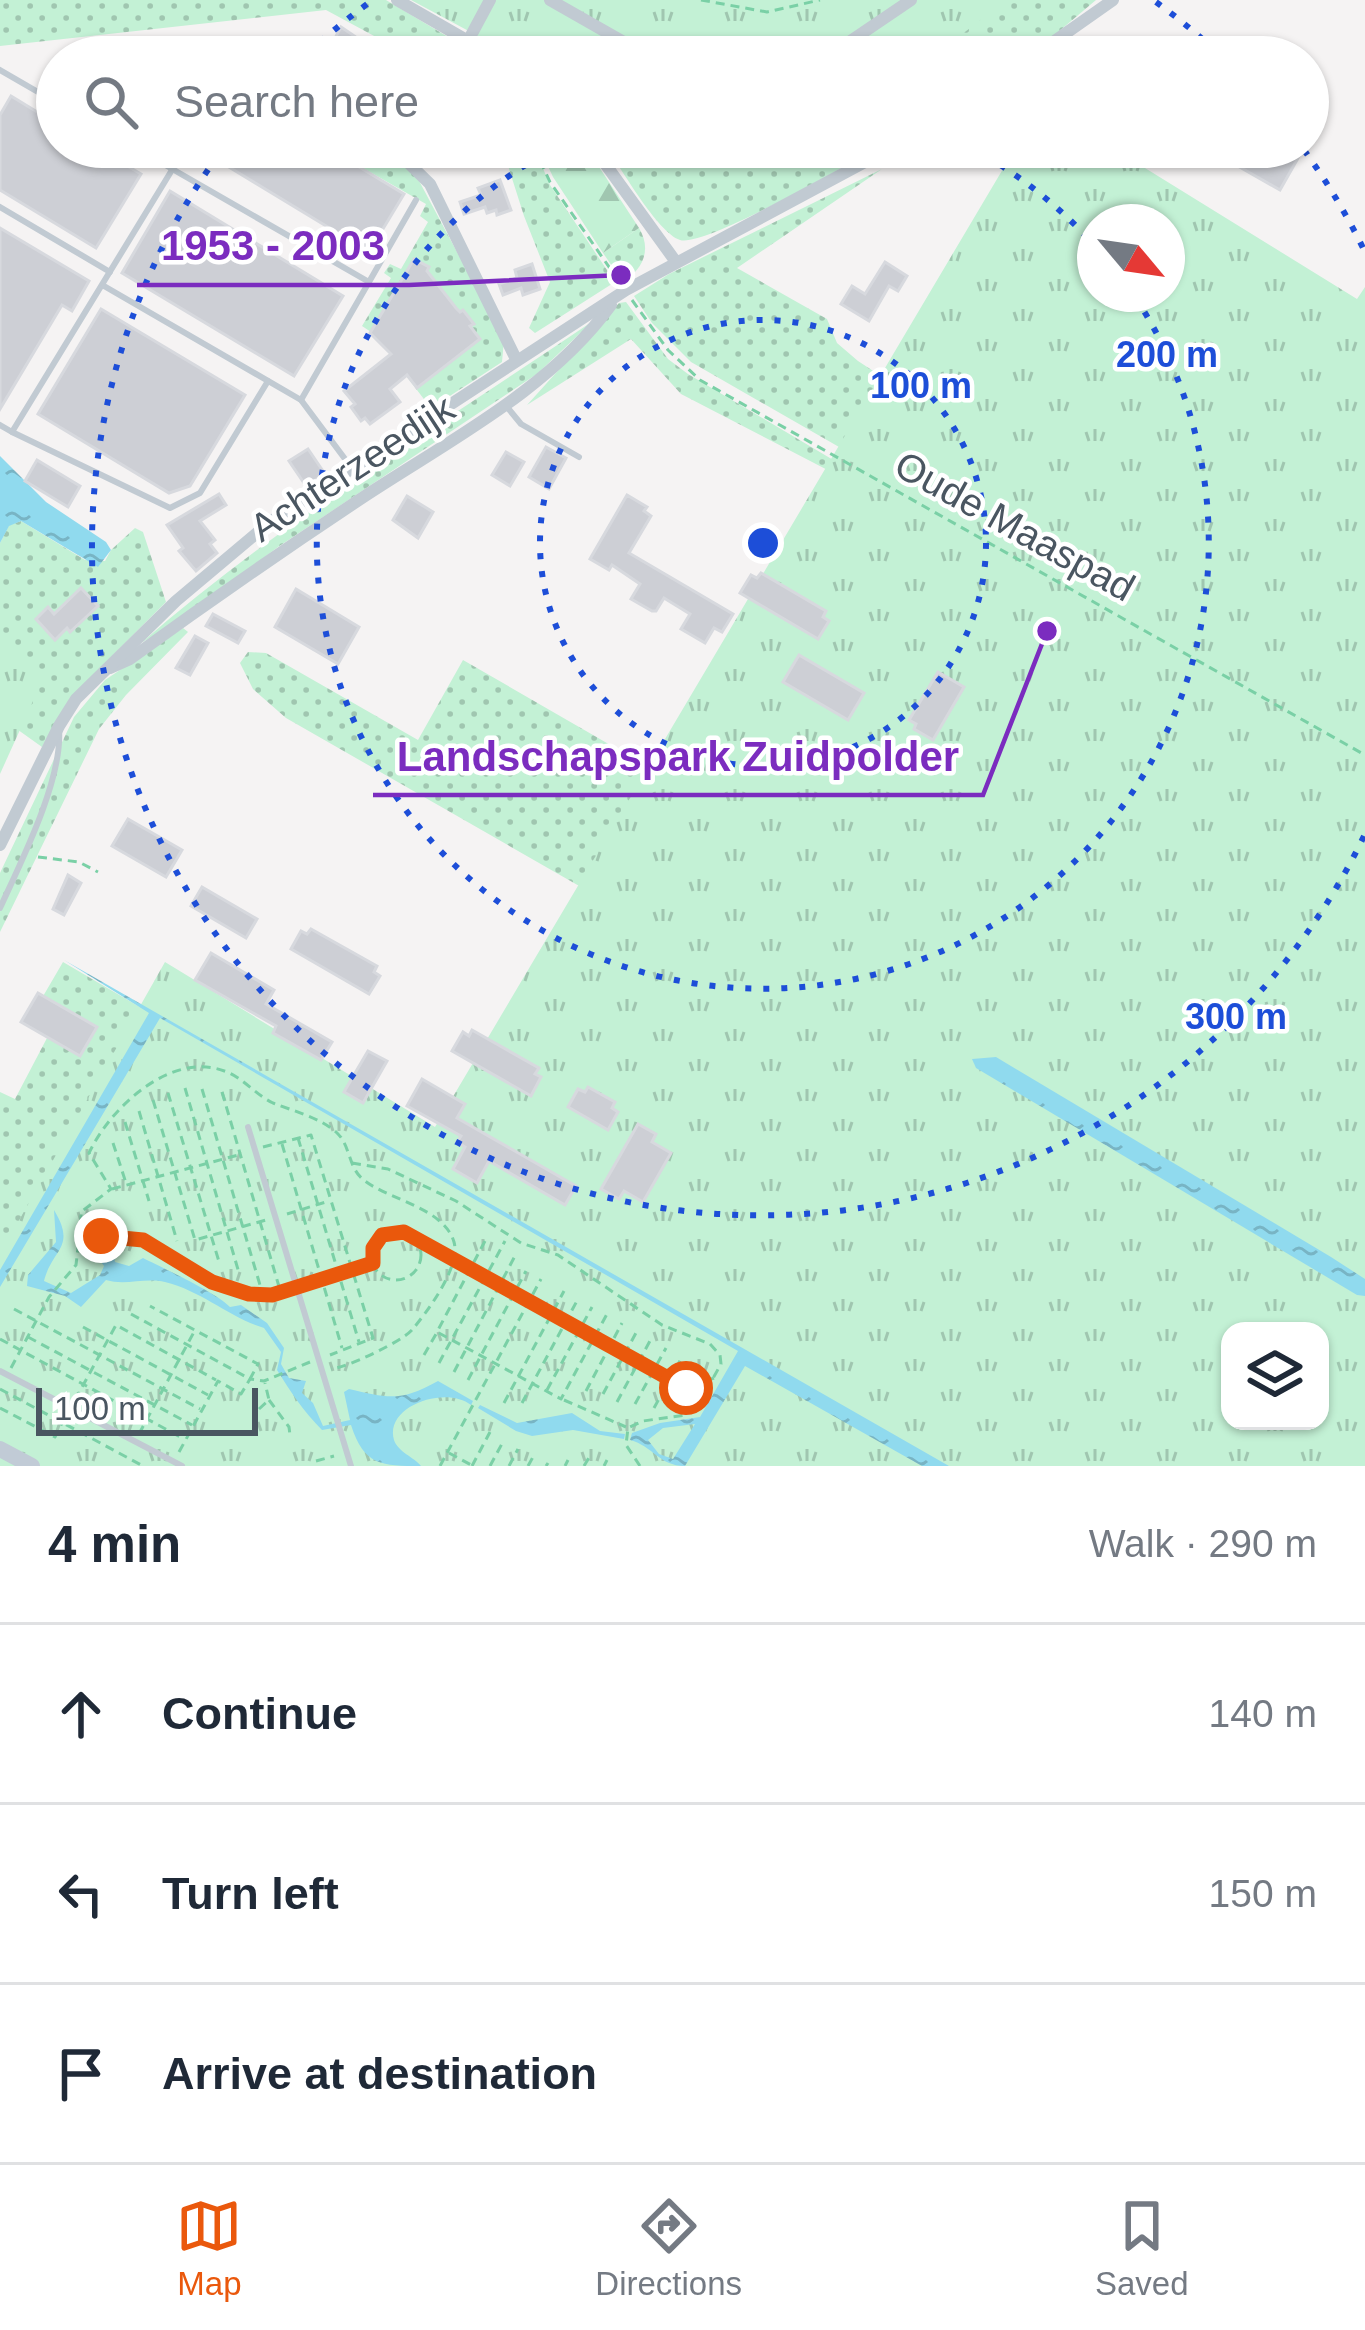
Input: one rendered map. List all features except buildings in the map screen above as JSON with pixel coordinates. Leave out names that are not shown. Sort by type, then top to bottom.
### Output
[{"type":"main road","points":[[0,1449],[32,1466]]},
{"type":"street","points":[[398,0],[459,36]]},
{"type":"street","points":[[471,36],[490,0]]},
{"type":"street","points":[[550,0],[613,36]]},
{"type":"street","points":[[858,36],[911,0]]},
{"type":"street","points":[[1062,36],[1113,0]]},
{"type":"street","points":[[414,168],[430,184],[516,359]]},
{"type":"street","points":[[608,168],[676,262]]},
{"type":"street","name":"Achterzeedijk","points":[[0,845],[59,726],[103,670],[225,558],[351,467],[621,293],[856,168]]},
{"type":"street","name":"Achterzeedijk","points":[[103,670],[130,659],[254,568],[533,385],[621,293]]},
{"type":"lane","points":[[0,70],[36,91]]},
{"type":"lane","points":[[170,168],[370,282]]},
{"type":"lane","points":[[12,431],[173,170]]},
{"type":"lane","points":[[301,400],[416,200]]},
{"type":"lane","points":[[0,207],[112,273]]},
{"type":"lane","points":[[104,286],[301,400],[351,467]]},
{"type":"lane","points":[[0,425],[170,508],[200,493],[268,381]]},
{"type":"lane","points":[[505,405],[521,424],[579,457]]},
{"type":"lane","points":[[0,908],[25,853],[61,748],[59,726]]},
{"type":"lane","points":[[248,1127],[351,1466]]},
{"type":"lane","points":[[4,1373],[178,1464]]},
{"type":"path","points":[[701,0],[767,11],[820,0]]},
{"type":"path","name":"Oude Maaspad","points":[[544,168],[621,293],[700,380],[1365,754]]},
{"type":"path","points":[[25,853],[79,862],[98,872]]},
{"type":"path","points":[[184,1088],[239,1273]]},
{"type":"path","points":[[202,1089],[260,1285]]},
{"type":"path","points":[[223,1092],[281,1292]]},
{"type":"path","points":[[168,1093],[220,1265]]},
{"type":"path","points":[[153,1100],[195,1240],[331,1200]]},
{"type":"path","points":[[139,1112],[177,1241]]},
{"type":"path","points":[[124,1122],[149,1202]]},
{"type":"path","points":[[298,1138],[359,1343]]},
{"type":"path","points":[[113,1143],[126,1185]]},
{"type":"path","points":[[281,1143],[343,1350]]},
{"type":"path","points":[[350,1162],[388,1169],[456,1201],[521,1243],[558,1255],[662,1325],[710,1344],[720,1355],[716,1377],[698,1405],[686,1415],[643,1421],[628,1430],[626,1442],[640,1466]]},
{"type":"path","points":[[4,1373],[49,1297],[76,1265],[76,1238],[81,1229]]},
{"type":"path","points":[[416,1240],[421,1257],[415,1273],[383,1276],[373,1263],[373,1248],[382,1235],[397,1230],[416,1240],[500,1285],[514,1293],[530,1301],[683,1387],[716,1377]]},
{"type":"path","points":[[101,1236],[143,1240],[212,1282],[249,1294],[272,1295],[373,1263]]},
{"type":"path","points":[[440,1363],[505,1240]]},
{"type":"path","points":[[424,1355],[485,1241]]},
{"type":"path","points":[[454,1372],[516,1254]]},
{"type":"path","points":[[468,1380],[526,1271]]},
{"type":"path","points":[[440,1466],[542,1279]]},
{"type":"path","points":[[504,1403],[564,1291]]},
{"type":"path","points":[[522,1403],[578,1299]]},
{"type":"path","points":[[0,1408],[55,1437],[116,1325],[242,1394],[258,1364],[150,1306]]},
{"type":"path","points":[[546,1391],[592,1307]]},
{"type":"path","points":[[14,1309],[202,1410]]},
{"type":"path","points":[[131,1314],[250,1379],[264,1381],[291,1369]]},
{"type":"path","points":[[561,1399],[607,1314]]},
{"type":"path","points":[[586,1390],[622,1323]]},
{"type":"path","points":[[82,1327],[210,1396]]},
{"type":"path","points":[[135,1441],[195,1330]]},
{"type":"path","points":[[603,1394],[637,1331]]},
{"type":"path","points":[[437,1332],[628,1430]]},
{"type":"path","points":[[28,1337],[193,1426]]},
{"type":"path","points":[[0,1339],[185,1440]]},
{"type":"path","points":[[617,1402],[651,1339]]},
{"type":"path","points":[[635,1405],[667,1348]]},
{"type":"path","points":[[654,1408],[682,1357]]},
{"type":"path","points":[[675,1402],[696,1365]]},
{"type":"path","points":[[178,1464],[185,1440],[218,1381]]},
{"type":"path","points":[[264,1381],[268,1400],[290,1435]]},
{"type":"path","points":[[0,1389],[143,1466]]},
{"type":"path","points":[[259,1409],[268,1400]]},
{"type":"path","points":[[448,1453],[473,1466],[490,1432]]},
{"type":"path","points":[[490,1466],[504,1440]]},
{"type":"path","points":[[509,1466],[518,1449]]},
{"type":"path","points":[[316,1461],[346,1450]]},
{"type":"path","points":[[584,1466],[590,1456]]},
{"type":"path","points":[[528,1466],[533,1457]]},
{"type":"path","points":[[565,1466],[568,1460]]},
{"type":"green space","points":[[0,0],[386,0],[447,36],[374,36],[326,10],[91,36],[36,36],[36,42],[0,46]]},
{"type":"green space","points":[[411,0],[1007,0],[960,36],[478,36]]},
{"type":"green space","points":[[938,0],[1096,0],[1053,36],[884,36]]},
{"type":"green space","points":[[363,168],[407,168],[417,177],[504,340],[502,362],[430,407],[374,334],[362,326],[391,278],[384,273],[390,264],[401,269],[428,222],[420,216],[426,204]]},
{"type":"green space","points":[[509,168],[543,168],[615,282],[535,333],[529,328],[550,282]]},
{"type":"green space","points":[[549,168],[600,168],[639,228],[603,253]]},
{"type":"green space","points":[[620,168],[841,168],[746,219],[694,239],[671,235]]},
{"type":"green space","points":[[1004,168],[1145,168],[1357,299],[1365,287],[1365,1466],[0,1466],[0,1254],[165,962],[435,1127]]},
{"type":"green space","points":[[882,169],[737,268],[827,319],[837,343],[858,361],[1168,564],[1365,749],[691,362],[652,323],[634,296],[669,274]]},
{"type":"green space","points":[[639,228],[645,244],[643,258],[623,282],[603,253]]},
{"type":"green space","points":[[626,302],[668,359],[688,374],[862,477],[920,518],[681,394],[631,339],[527,405],[619,303]]},
{"type":"green space","points":[[593,321],[537,374],[141,643],[305,515]]},
{"type":"green space","points":[[21,521],[85,560],[105,561],[135,528],[143,532],[166,602],[70,698],[42,747],[0,717],[0,543],[9,525]]},
{"type":"green space","points":[[183,628],[188,632],[99,729],[0,932],[0,873],[74,717],[105,680]]},
{"type":"green space","points":[[0,635],[43,679],[0,774]]},
{"type":"green space","points":[[248,652],[266,653],[418,740],[463,660],[671,780],[1105,1187],[286,718],[253,689],[240,663]]},
{"type":"green space","points":[[63,962],[150,1013],[0,1270],[0,1092],[15,1099],[47,1038],[80,1056],[95,1029],[42,998]]},
{"type":"water","points":[[0,456],[46,502],[106,542],[111,550],[98,567],[21,521],[9,526],[0,543]]},
{"type":"water","points":[[64,960],[949,1466],[922,1466],[745,1366],[685,1466],[662,1459],[630,1440],[632,1433],[700,1417],[738,1351],[160,1018],[0,1287],[0,1270],[149,1013]],"holes":[[[695,1424],[673,1459],[659,1454],[648,1440],[663,1428]]]},
{"type":"water","points":[[996,1057],[1365,1279],[1365,1296],[976,1068],[972,1059]]},
{"type":"water","points":[[54,1210],[63,1241],[44,1281],[71,1293],[100,1275],[104,1266],[92,1250],[104,1242],[105,1235],[92,1219],[97,1214],[120,1221],[109,1230],[115,1262],[129,1266],[143,1258],[230,1307],[241,1305],[267,1323],[284,1348],[281,1364],[289,1378],[306,1381],[302,1393],[313,1403],[323,1426],[350,1420],[344,1392],[349,1389],[395,1396],[438,1381],[473,1401],[471,1405],[460,1399],[433,1398],[398,1417],[394,1440],[421,1466],[376,1461],[362,1449],[351,1425],[322,1430],[309,1416],[277,1370],[281,1352],[264,1328],[158,1281],[106,1280],[81,1307],[65,1296],[27,1286],[28,1275],[56,1242]]},
{"type":"water","points":[[478,1408],[517,1423],[572,1413],[600,1431],[625,1434],[624,1439],[573,1430],[532,1436],[516,1431]]},
{"type":"place","name":"1953 - 2003","points":[[621,275]]},
{"type":"place","name":"Landschapspark Zuidpolder","points":[[1047,631]]},
{"type":"route","points":[[101,1236],[143,1240],[212,1282],[249,1294],[272,1295],[373,1263],[376,1241],[397,1230],[686,1388]]}]
